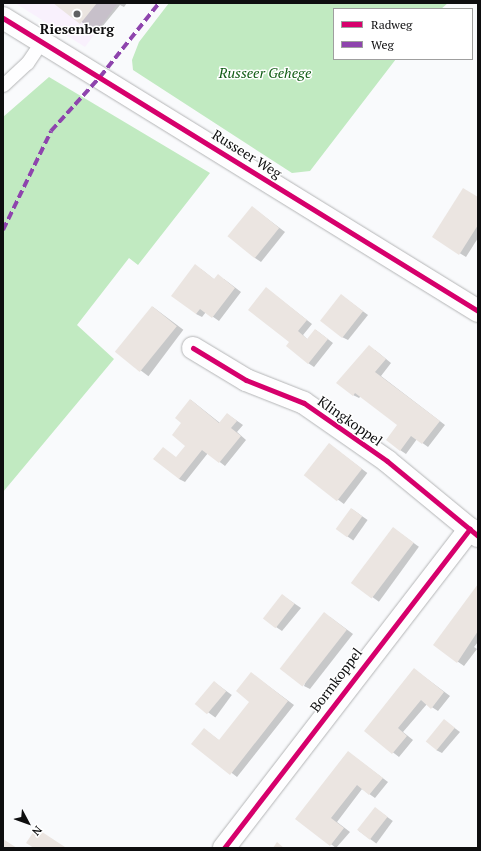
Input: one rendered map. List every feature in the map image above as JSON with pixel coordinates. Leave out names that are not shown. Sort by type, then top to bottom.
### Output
[{"type":"street","name":"Russeer Weg","points":[[3,18],[478,311]]},
{"type":"street","name":"Klingkoppel","points":[[193,348],[246,380],[304,403],[387,461],[474,532]]},
{"type":"street","name":"Bormkoppel","points":[[224,848],[474,532]]},
{"type":"lane","points":[[3,85],[27,63],[42,41]]},
{"type":"shaded area","points":[[15,3],[118,3],[85,47]]},
{"type":"green space","name":"Russeer Gehege","points":[[169,3],[448,3],[442,8],[333,8],[333,60],[395,60],[310,171],[292,173],[133,70],[132,60],[139,42]]},
{"type":"green space","points":[[49,77],[210,173],[138,265],[129,258],[77,325],[114,359],[3,492],[3,117]]},
{"type":"building","name":"Riesenberg","points":[[53,3],[97,3],[80,24]]},
{"type":"building","points":[[463,188],[478,197],[478,225],[459,255],[432,237]]},
{"type":"building","points":[[252,206],[279,228],[255,258],[227,236]]},
{"type":"building","points":[[195,264],[214,279],[218,274],[235,288],[212,318],[200,309],[196,314],[171,296]]},
{"type":"building","points":[[266,287],[307,320],[298,331],[307,339],[315,329],[328,339],[308,364],[286,346],[289,342],[248,310]]},
{"type":"building","points":[[341,294],[363,311],[342,338],[320,321]]},
{"type":"building","points":[[152,306],[177,326],[140,372],[115,352]]},
{"type":"building","points":[[369,345],[386,359],[375,372],[440,421],[422,444],[411,436],[400,451],[386,440],[397,425],[355,393],[353,396],[336,383]]},
{"type":"building","points":[[190,399],[219,423],[227,413],[237,421],[231,428],[241,436],[219,463],[202,450],[179,479],[153,459],[163,447],[176,457],[185,446],[172,435],[181,423],[175,418]]},
{"type":"building","points":[[329,443],[362,469],[337,501],[304,475]]},
{"type":"building","points":[[351,508],[362,516],[347,537],[336,529]]},
{"type":"building","points":[[393,527],[414,543],[372,599],[351,583]]},
{"type":"building","points":[[478,584],[478,631],[457,663],[433,645]]},
{"type":"building","points":[[282,594],[295,604],[276,628],[263,618]]},
{"type":"building","points":[[324,612],[347,630],[303,687],[280,669]]},
{"type":"building","points":[[414,668],[444,692],[431,709],[421,700],[398,728],[407,736],[392,754],[364,731]]},
{"type":"building","points":[[251,672],[288,701],[230,775],[191,744],[204,728],[219,740],[249,702],[236,691]]},
{"type":"building","points":[[214,681],[226,691],[207,714],[195,704]]},
{"type":"building","points":[[444,719],[455,728],[437,750],[426,742]]},
{"type":"building","points":[[348,751],[383,778],[369,795],[357,785],[331,818],[344,828],[330,846],[295,819]]},
{"type":"building","points":[[375,807],[388,817],[370,840],[357,830]]},
{"type":"building","points":[[36,828],[65,848],[34,848],[26,843]]},
{"type":"building","points":[[3,839],[17,848],[3,848]]},
{"type":"building","points":[[277,842],[284,848],[273,848]]},
{"type":"marked path","points":[[3,230],[51,131],[100,77],[159,3]]},
{"type":"cycle path","points":[[3,18],[478,311]]},
{"type":"cycle path","points":[[193,348],[246,380],[304,403],[387,461],[478,536]]},
{"type":"cycle path","points":[[224,848],[470,529]]},
{"type":"place","name":"Riesenberg","points":[[77,14]]}]
